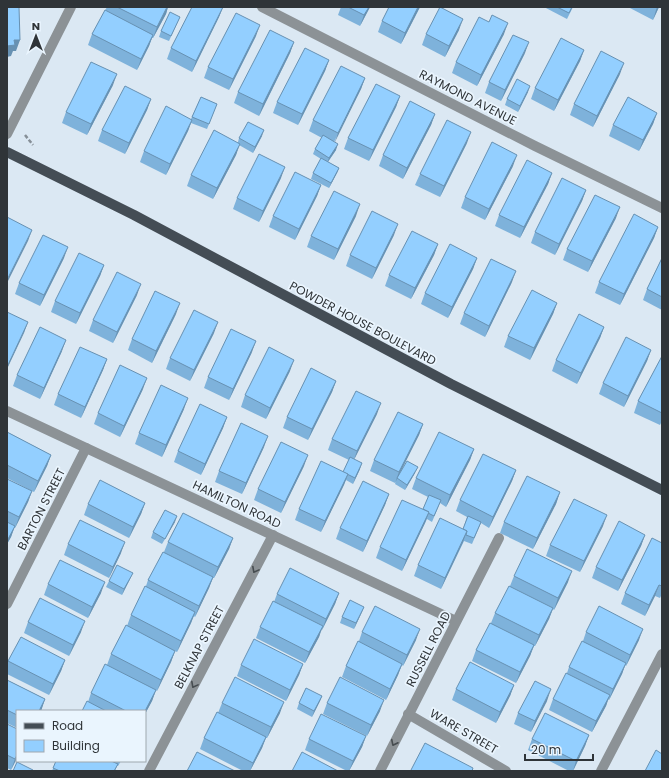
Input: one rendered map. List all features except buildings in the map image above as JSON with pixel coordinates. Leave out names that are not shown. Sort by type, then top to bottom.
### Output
[{"type":"main road","name":"POWDER HOUSE BOULEVARD","points":[[7,152],[134,215],[451,384],[662,490]]},
{"type":"street","points":[[7,134],[71,7]]},
{"type":"street","name":"RAYMOND AVENUE","points":[[262,7],[535,146],[662,208]]},
{"type":"street","name":"HAMILTON ROAD","points":[[7,411],[456,621]]},
{"type":"street","name":"BARTON STREET","points":[[7,604],[86,448]]},
{"type":"street","name":"BELKNAP STREET","points":[[149,771],[273,535]]},
{"type":"street","name":"RUSSELL ROAD","points":[[380,771],[499,538]]},
{"type":"street","points":[[601,771],[662,654]]},
{"type":"street","name":"WARE STREET","points":[[408,714],[506,771]]},
{"type":"path","points":[[14,121],[35,148]]}]
